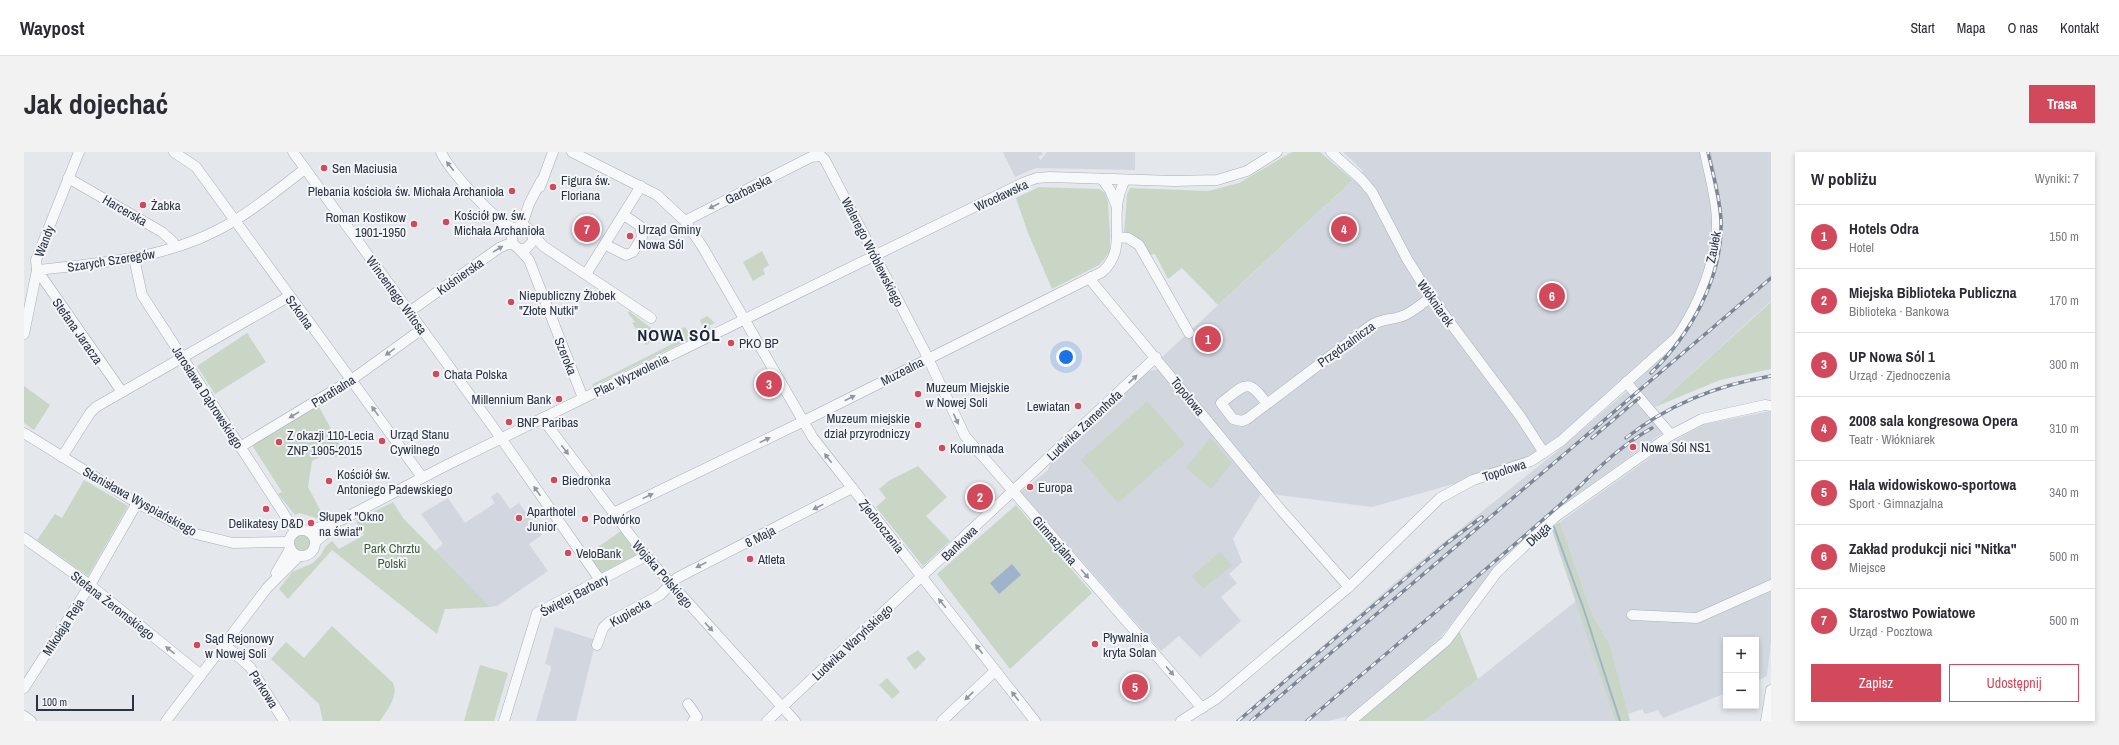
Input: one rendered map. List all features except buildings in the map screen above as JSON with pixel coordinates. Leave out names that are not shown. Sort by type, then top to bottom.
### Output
[{"type":"street","name":"Wandy","points":[[24,334],[37,270],[36,260],[79,152]]},
{"type":"street","name":"Szkolna","points":[[174,152],[192,163],[288,297],[408,456],[422,477]]},
{"type":"street","name":"Wincentego Witosa","points":[[293,152],[410,312],[600,580]]},
{"type":"street","points":[[441,152],[447,162],[481,203],[505,226],[524,230],[543,246],[651,318]]},
{"type":"street","points":[[524,230],[511,238],[520,247],[533,241],[524,230],[523,222],[529,204],[541,181],[553,152]]},
{"type":"street","name":"Zjednoczenia","points":[[572,152],[657,195],[686,221],[813,438],[1036,721]]},
{"type":"street","name":"Wrocławska","points":[[744,320],[1025,182],[1038,178],[1050,177],[1125,180],[1217,180],[1247,171],[1277,152]]},
{"type":"street","name":"Włókniarek","points":[[1331,152],[1372,192],[1407,259],[1431,297],[1520,416],[1544,453]]},
{"type":"street","name":"Zaułek","points":[[1677,337],[1685,326],[1701,291],[1713,254],[1716,237],[1716,209],[1705,152]]},
{"type":"street","name":"Walerego Wróblewskiego","points":[[811,157],[822,156],[825,160],[928,358]]},
{"type":"street","name":"Garbarska","points":[[686,221],[811,157]]},
{"type":"street","name":"Szarych Szeregów","points":[[37,270],[134,258],[175,248],[234,221],[306,169]]},
{"type":"street","name":"Harcerska","points":[[68,178],[162,232],[170,238],[175,248]]},
{"type":"street","points":[[1102,179],[1110,190],[1117,207]]},
{"type":"street","name":"Muzealna","points":[[613,513],[802,421],[1107,268],[1114,258],[1117,237],[1117,207],[1120,190],[1125,180]]},
{"type":"street","points":[[586,274],[606,245],[641,186]]},
{"type":"street","points":[[606,245],[626,255],[633,252],[642,237],[640,226],[624,215]]},
{"type":"street","points":[[1117,237],[1128,238],[1139,246],[1189,333]]},
{"type":"street","name":"Kuśnierska","points":[[410,312],[500,248],[508,244],[520,247],[543,246]]},
{"type":"street","name":"Szeroka","points":[[520,247],[528,260],[583,398]]},
{"type":"street","name":"Jarosława Dąbrowskiego","points":[[134,258],[140,292],[295,531]]},
{"type":"street","name":"Stefana Jaracza","points":[[37,270],[122,392]]},
{"type":"street","name":"Topolowa","points":[[1091,277],[1094,283],[1281,510],[1349,587]]},
{"type":"street","points":[[62,457],[93,410],[288,297]]},
{"type":"street","name":"Przędzalnicza","points":[[1267,404],[1375,323],[1386,318],[1404,316],[1431,297]]},
{"type":"street","name":"Plac Wyzwolenia","points":[[343,520],[422,477],[500,438],[744,320]]},
{"type":"street","name":"Parafialna","points":[[240,447],[351,380],[422,329]]},
{"type":"street","name":"Topolowa","points":[[1181,721],[1233,686],[1349,587],[1428,508],[1450,492],[1473,480],[1520,467],[1544,453],[1677,337]]},
{"type":"street","name":"Ludwika Zamenhofa","points":[[1013,492],[1156,357]]},
{"type":"street","name":"Gimnazjalna","points":[[928,358],[965,436],[1202,708]]},
{"type":"street","points":[[1626,382],[1671,435]]},
{"type":"street","name":"Długa","points":[[1351,721],[1446,641],[1497,572],[1555,517],[1671,435],[1702,419],[1768,405]]},
{"type":"street","name":"Wojska Polskiego","points":[[542,418],[613,513],[670,585],[795,721]]},
{"type":"street","name":"Stanisława Wyspiańskiego","points":[[24,433],[137,503],[185,529],[212,540],[240,544],[289,546]]},
{"type":"street","name":"8 Maja","points":[[670,585],[677,578],[852,488]]},
{"type":"street","name":"Bankowa","points":[[922,578],[1013,492]]},
{"type":"street","name":"Mikołaja Reja","points":[[24,688],[90,585],[137,503]]},
{"type":"street","points":[[308,532],[343,520]]},
{"type":"street","points":[[315,542],[343,520]]},
{"type":"street","points":[[171,719],[201,675],[267,588],[298,556],[310,554],[315,547],[315,542],[308,532],[304,530],[295,531],[291,535],[289,546],[267,588]]},
{"type":"street","name":"Stefana Żeromskiego","points":[[24,538],[90,585],[201,675]]},
{"type":"street","points":[[289,546],[298,556]]},
{"type":"street","name":"Świętej Barbary","points":[[504,721],[535,616],[540,611],[646,556]]},
{"type":"street","name":"Ludwika Waryńskiego","points":[[767,721],[922,578]]},
{"type":"street","name":"Kupiecka","points":[[597,645],[603,628],[609,622],[660,595],[670,585]]},
{"type":"street","points":[[1632,615],[1697,618],[1771,585]]},
{"type":"street","name":"Parkowa","points":[[224,644],[250,667],[284,721]]},
{"type":"street","points":[[942,721],[996,671]]},
{"type":"street","points":[[1766,721],[1771,690]]},
{"type":"street","points":[[688,704],[697,717],[693,721]]},
{"type":"street","points":[[24,716],[31,721]]},
{"type":"shaded area","points":[[1003,152],[1042,152],[1043,155],[1039,156],[1040,161],[1047,152],[1135,152],[1135,170],[1036,168],[1015,177]]},
{"type":"shaded area","points":[[1343,152],[1771,152],[1771,301],[1655,407],[1671,427],[1568,501],[1536,529],[1470,600],[1439,639],[1348,716],[1329,721],[1237,721],[1414,566],[1555,453],[1632,387],[1625,376],[1537,458],[1528,463],[1372,507],[1278,495],[1265,487],[1161,358],[1363,171]]},
{"type":"shaded area","points":[[1160,369],[1262,492],[1233,539],[1242,562],[1229,574],[1237,583],[1221,597],[1241,621],[1200,657],[1179,636],[1161,651],[1021,492],[1048,470],[1052,459],[1148,371]]},
{"type":"shaded area","points":[[1771,411],[1771,641],[1767,676],[1759,680],[1759,637],[1723,637],[1723,694],[1663,718],[1658,710],[1645,714],[1642,709],[1628,714],[1610,645],[1593,617],[1560,522],[1672,442],[1705,424]]},
{"type":"shaded area","points":[[498,492],[510,509],[519,503],[542,535],[529,544],[548,571],[497,606],[490,607],[435,551],[443,544],[421,514],[448,498],[465,523],[495,503],[491,497]]},
{"type":"shaded area","points":[[1576,601],[1615,721],[1424,721],[1478,679]]},
{"type":"shaded area","points":[[555,627],[596,640],[576,721],[536,721],[551,669],[551,666],[545,664]]},
{"type":"green space","points":[[1292,152],[1320,152],[1353,180],[1218,305],[1182,268],[1168,279],[1155,254],[1149,255],[1124,234],[1127,195],[1130,188],[1208,191],[1239,183]]},
{"type":"green space","points":[[1039,187],[1099,189],[1105,193],[1108,202],[1110,250],[1106,257],[1099,265],[1052,289],[1028,233],[1016,198]]},
{"type":"green space","points":[[762,251],[769,265],[763,269],[765,274],[753,281],[743,262]]},
{"type":"green space","points":[[1771,302],[1771,369],[1720,380],[1655,407]]},
{"type":"green space","points":[[629,311],[656,332],[656,339],[646,345],[632,323],[635,322],[628,313]]},
{"type":"green space","points":[[707,316],[715,323],[709,326],[711,329],[592,387],[593,384],[684,338],[680,329],[685,327],[691,336],[704,330],[700,320]]},
{"type":"green space","points":[[247,333],[266,362],[215,394],[197,366]]},
{"type":"green space","points":[[24,386],[50,405],[34,430],[24,423]]},
{"type":"green space","points":[[1147,401],[1185,444],[1118,503],[1081,460]]},
{"type":"green space","points":[[318,405],[347,458],[324,455],[312,461],[308,487],[325,519],[320,521],[316,518],[299,513],[295,515],[278,494],[282,492],[252,445]]},
{"type":"green space","points":[[1210,438],[1232,463],[1211,489],[1186,468]]},
{"type":"green space","points":[[918,466],[947,497],[926,516],[950,541],[923,566],[876,507],[886,498],[879,489],[890,480]]},
{"type":"green space","points":[[84,480],[128,506],[88,576],[37,540],[55,514],[62,518]]},
{"type":"green space","name":"Park Chrztu Polski","points":[[393,502],[403,518],[490,607],[445,609],[437,634],[332,550],[288,599],[279,589],[292,572],[313,563],[321,555],[325,547],[332,541],[339,549],[364,535],[356,521]]},
{"type":"green space","points":[[1016,505],[1092,593],[1010,669],[937,574]]},
{"type":"green space","points":[[1560,522],[1593,617],[1610,645],[1630,721],[1615,721],[1551,527]]},
{"type":"green space","points":[[621,531],[640,557],[600,578],[585,556]]},
{"type":"green space","points":[[302,534],[308,537],[311,543],[308,549],[302,552],[296,549],[293,543],[296,537]]},
{"type":"green space","points":[[1220,552],[1232,565],[1203,589],[1192,576]]},
{"type":"green space","points":[[332,626],[393,683],[393,698],[389,708],[380,721],[323,721],[319,704],[271,659],[286,642],[304,658]]},
{"type":"green space","points":[[1459,630],[1478,679],[1424,721],[1355,721]]},
{"type":"green space","points":[[918,650],[926,659],[915,670],[906,658]]},
{"type":"green space","points":[[480,665],[508,673],[494,721],[464,721]]},
{"type":"green space","points":[[887,678],[900,692],[892,699],[879,685]]},
{"type":"water","points":[[1012,564],[1021,575],[999,594],[990,583]]},
{"type":"waterway","points":[[1554,527],[1584,610],[1620,721]]},
{"type":"railway","points":[[1651,373],[1679,341],[1691,323],[1710,284],[1716,263],[1720,242],[1721,221],[1718,195],[1708,152]]},
{"type":"railway","points":[[1251,721],[1771,278]]},
{"type":"railway","points":[[1626,438],[1659,415],[1695,398],[1732,385],[1771,376]]},
{"type":"railway","points":[[1592,438],[1639,398]]},
{"type":"railway","points":[[1307,721],[1523,538],[1612,456],[1624,446],[1652,428]]},
{"type":"railway","points":[[1238,721],[1447,543],[1482,517]]},
{"type":"place","name":"Sen Maciusia","points":[[324,168]]},
{"type":"place","name":"Figura św. Floriana","points":[[553,187]]},
{"type":"place","name":"Plebania kościoła św. Michała Archanioła","points":[[512,191]]},
{"type":"place","name":"Żabka","points":[[143,205]]},
{"type":"place","name":"Kościół pw. św. Michała Archanioła","points":[[446,222]]},
{"type":"place","name":"Roman Kostikow 1901-1950","points":[[414,224]]},
{"type":"place","name":"Starostwo Powiatowe","points":[[587,229]]},
{"type":"place","name":"2008 sala kongresowa Opera","points":[[1344,229]]},
{"type":"place","name":"Urząd Gminy Nowa Sól","points":[[630,236]]},
{"type":"place","name":"Zakład produkcji nici \"Nitka\"","points":[[1552,296]]},
{"type":"place","name":"Niepubliczny Żłobek \"Złote Nutki\"","points":[[511,302]]},
{"type":"place","name":"Hotels Odra","points":[[1208,339]]},
{"type":"place","name":"PKO BP","points":[[731,343]]},
{"type":"place","name":"Chata Polska","points":[[436,374]]},
{"type":"place","name":"UP Nowa Sól 1","points":[[769,384]]},
{"type":"place","name":"Muzeum Miejskie w Nowej Soli","points":[[918,394]]},
{"type":"place","name":"Millennium Bank","points":[[559,399]]},
{"type":"place","name":"Lewiatan","points":[[1078,406]]},
{"type":"place","name":"BNP Paribas","points":[[509,422]]},
{"type":"place","name":"Muzeum miejskie dział przyrodniczy","points":[[918,425]]},
{"type":"place","name":"Urząd Stanu Cywilnego","points":[[382,441]]},
{"type":"place","name":"Z okazji 110-Lecia ZNP 1905-2015","points":[[279,442]]},
{"type":"place","name":"Nowa Sól NS1","points":[[1633,447]]},
{"type":"place","name":"Kolumnada","points":[[942,448]]},
{"type":"place","name":"Biedronka","points":[[554,480]]},
{"type":"place","name":"Kościół św. Antoniego Padewskiego","points":[[329,481]]},
{"type":"place","name":"Europa","points":[[1030,487]]},
{"type":"place","name":"Miejska Biblioteka Publiczna","points":[[980,497]]},
{"type":"place","name":"Delikatesy D&D","points":[[266,509]]},
{"type":"place","name":"Aparthotel Junior","points":[[519,518]]},
{"type":"place","name":"Podwórko","points":[[585,519]]},
{"type":"place","name":"Słupek \"Okno na świat\"","points":[[311,523]]},
{"type":"place","name":"VeloBank","points":[[568,553]]},
{"type":"place","name":"Atleta","points":[[750,559]]},
{"type":"place","name":"Pływalnia kryta Solan","points":[[1095,644]]},
{"type":"place","name":"Sąd Rejonowy w Nowej Soli","points":[[197,645]]},
{"type":"place","name":"Hala widowiskowo-sportowa","points":[[1135,687]]},
{"type":"district","name":"NOWA SÓL","points":[[679,335]]}]
